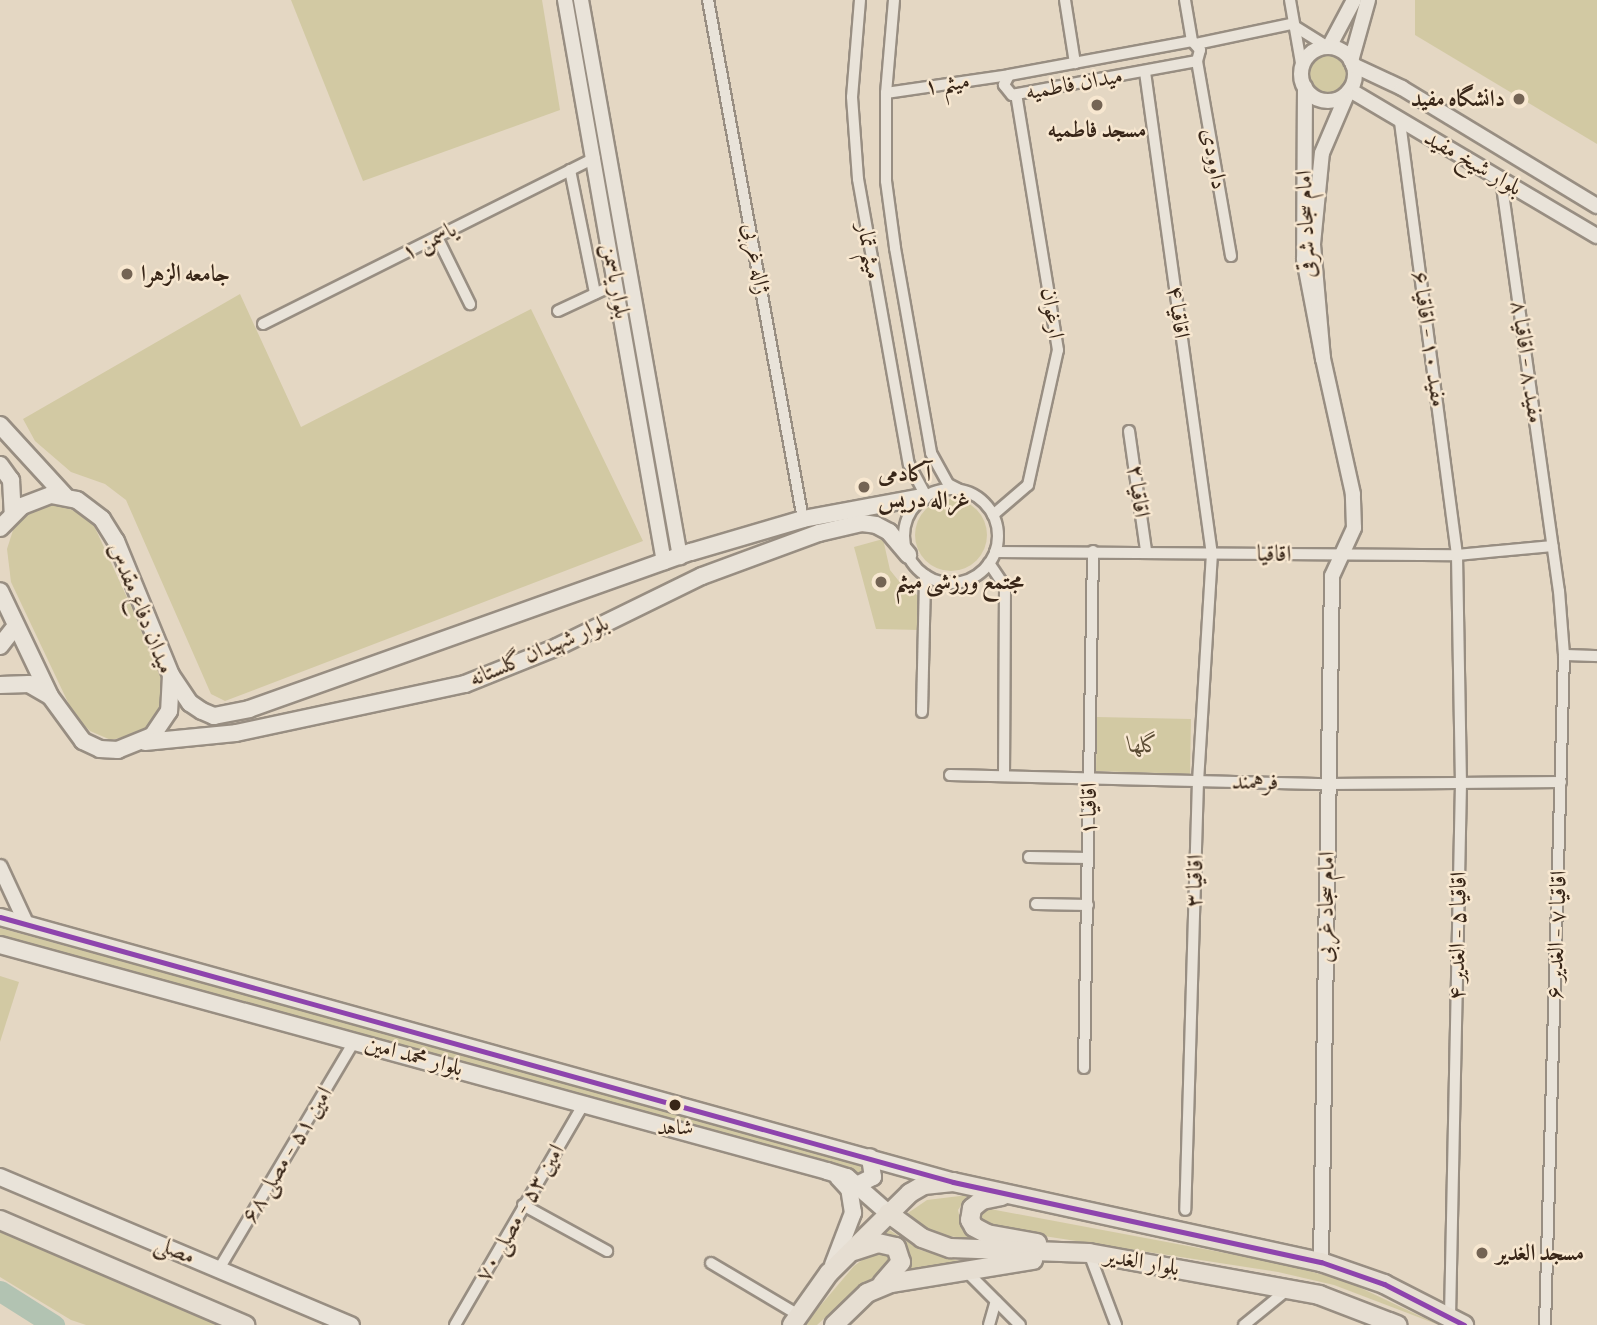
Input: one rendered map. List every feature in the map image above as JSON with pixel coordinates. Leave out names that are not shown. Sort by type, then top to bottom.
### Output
[{"type":"main road","name":"میدان دفاع مقدس","points":[[0,425],[65,496],[91,509],[116,541],[171,675],[169,711],[145,742]]},
{"type":"main road","points":[[0,465],[11,480],[13,513]]},
{"type":"main road","points":[[0,528],[13,513],[37,499],[65,496]]},
{"type":"main road","name":"بلوار شهیدان گلستانه","points":[[171,675],[190,704],[202,711],[214,716],[249,709],[680,556],[803,519],[925,497]]},
{"type":"main road","name":"بلوار شهیدان گلستانه","points":[[145,742],[236,733],[465,684],[557,647],[702,576],[820,533],[862,523],[876,525],[889,532],[908,555]]},
{"type":"main road","points":[[0,591],[50,696],[83,741],[100,749],[129,749],[145,742]]},
{"type":"main road","points":[[0,646],[15,627]]},
{"type":"main road","points":[[0,685],[29,684],[50,696]]},
{"type":"main road","name":"بلوار محمد امین","points":[[0,917],[953,1182]]},
{"type":"main road","name":"بلوار محمد امین","points":[[0,945],[585,1102],[827,1171],[857,1185],[888,1213]]},
{"type":"main road","points":[[857,1185],[873,1177],[870,1157]]},
{"type":"main road","points":[[827,1171],[842,1181],[853,1200],[850,1228],[829,1273]]},
{"type":"main road","name":"مصلی","points":[[0,1177],[351,1325]]},
{"type":"main road","points":[[795,1320],[829,1273],[888,1213],[924,1185],[953,1182]]},
{"type":"main road","name":"بلوار الغدیر","points":[[953,1182],[1321,1262],[1384,1284],[1457,1321]]},
{"type":"main road","points":[[1021,1197],[982,1200],[972,1208],[970,1220],[987,1234],[1089,1253]]},
{"type":"main road","name":"بلوار الغدیر","points":[[888,1213],[922,1238],[950,1248],[1089,1253],[1342,1301],[1397,1325]]},
{"type":"main road","points":[[0,1220],[245,1325]]},
{"type":"main road","points":[[834,1325],[877,1289],[901,1262],[896,1247],[878,1243],[849,1253]]},
{"type":"main road","points":[[877,1289],[964,1269],[1089,1253]]},
{"type":"street","name":"بلوار یاسمن","points":[[565,0],[602,156],[680,556]]},
{"type":"street","name":"بلوار یاسمن","points":[[581,0],[616,284],[664,562]]},
{"type":"street","name":"ژاله غربی","points":[[708,0],[803,519]]},
{"type":"street","name":"میثم تمار","points":[[860,0],[852,97],[858,179],[909,464],[925,497]]},
{"type":"street","name":"میثم تمار","points":[[894,0],[886,93],[888,195],[930,453],[948,484],[958,489]]},
{"type":"street","points":[[1065,0],[1075,63]]},
{"type":"street","points":[[1185,0],[1194,43],[1200,51],[1197,61]]},
{"type":"street","points":[[1290,0],[1291,24],[1305,87],[1311,95],[1330,101],[1349,91],[1352,63],[1368,0]]},
{"type":"street","points":[[1302,69],[1311,54],[1329,47],[1354,0]]},
{"type":"street","points":[[1291,24],[1352,63]]},
{"type":"street","name":"میدان فاطمیه","points":[[1197,61],[1016,94],[1005,89],[1009,75],[1291,24]]},
{"type":"street","name":"داوودی","points":[[1197,61],[1231,256]]},
{"type":"street","name":"بلوار شیخ مفید","points":[[1352,63],[1402,88],[1597,206]]},
{"type":"street","name":"اقاقیا ۴","points":[[1145,72],[1212,553]]},
{"type":"street","name":"میثم ۱","points":[[886,93],[1009,75]]},
{"type":"street","name":"امام سجاد شرقی","points":[[1305,87],[1304,259],[1314,332],[1323,359],[1353,494],[1354,527],[1342,555]]},
{"type":"street","name":"بلوار شیخ مفید","points":[[1349,91],[1597,236]]},
{"type":"street","name":"امام سجاد شرقی","points":[[1323,359],[1313,244],[1322,153],[1349,91]]},
{"type":"street","name":"ارغوان","points":[[993,515],[1028,485],[1058,350],[1016,94]]},
{"type":"street","name":"مفید ۱۰ - اقاقیا ۶","points":[[1400,122],[1457,555]]},
{"type":"street","name":"یاسمن ۱","points":[[263,324],[602,156]]},
{"type":"street","points":[[570,170],[595,293]]},
{"type":"street","name":"مفید ۸ - اقاقیا ۸","points":[[1501,179],[1553,546]]},
{"type":"street","points":[[437,237],[470,304]]},
{"type":"street","points":[[558,311],[616,284]]},
{"type":"street","name":"اقاقیا ۲","points":[[1129,431],[1146,551]]},
{"type":"street","points":[[992,558],[960,582],[925,575],[908,555],[905,523],[925,497],[958,489],[979,498],[993,515],[998,532],[992,558],[1005,587],[1003,776]]},
{"type":"street","points":[[658,532],[667,536],[675,529]]},
{"type":"street","name":"اقاقیا","points":[[992,558],[1093,551],[1457,555],[1553,546]]},
{"type":"street","name":"اقاقیا ۷ - الغدیر ۶","points":[[1545,1325],[1564,655],[1553,546]]},
{"type":"street","name":"اقاقیا ۱","points":[[1084,1068],[1093,551]]},
{"type":"street","name":"اقاقیا ۳","points":[[1185,1210],[1198,781],[1212,553]]},
{"type":"street","name":"امام سجاد غربی","points":[[1321,1262],[1332,576],[1342,555]]},
{"type":"street","name":"اقاقیا ۵ - الغدیر ۴","points":[[1457,555],[1461,783],[1457,1321]]},
{"type":"street","points":[[922,712],[925,575]]},
{"type":"street","points":[[1564,655],[1597,656]]},
{"type":"street","name":"فرهمند","points":[[950,775],[1328,784],[1561,782]]},
{"type":"street","points":[[1029,857],[1088,858]]},
{"type":"street","points":[[0,867],[26,923]]},
{"type":"street","points":[[1036,904],[1088,905]]},
{"type":"street","name":"امین ۵۱ - مصلی ۶۸","points":[[219,1269],[355,1040]]},
{"type":"street","name":"امین ۵۳ - مصلی ۷۰","points":[[455,1325],[585,1102]]},
{"type":"street","points":[[523,1205],[607,1251]]},
{"type":"street","points":[[1089,1253],[1116,1325]]},
{"type":"street","points":[[711,1263],[795,1320]]},
{"type":"street","points":[[964,1269],[1020,1325]]},
{"type":"street","points":[[1244,1325],[1287,1290]]},
{"type":"street","points":[[989,1325],[996,1301]]},
{"type":"green space","points":[[291,0],[542,0],[560,110],[363,181]]},
{"type":"green space","points":[[1415,0],[1597,0],[1597,144],[1415,35]]},
{"type":"green space","points":[[1328,54],[1342,60],[1348,74],[1342,88],[1328,94],[1314,88],[1308,74],[1314,60]]},
{"type":"green space","points":[[240,294],[301,427],[531,309],[643,541],[225,701],[211,694],[126,500],[105,484],[71,472],[35,441],[23,419]]},
{"type":"green space","points":[[951,499],[971,505],[981,515],[987,535],[981,555],[971,565],[951,571],[931,565],[921,555],[915,535],[921,515],[931,505]]},
{"type":"green space","points":[[59,504],[91,519],[163,676],[159,710],[149,726],[132,735],[111,740],[90,731],[74,715],[11,582],[7,549],[15,524],[33,509]]},
{"type":"green space","name":"مجتمع ورزشی میثم","points":[[883,539],[890,570],[902,585],[920,597],[920,630],[876,629],[854,547]]},
{"type":"green space","name":"گلها","points":[[1097,717],[1191,719],[1190,774],[1096,771]]},
{"type":"green space","points":[[0,928],[822,1152],[860,1166],[863,1173],[859,1176],[820,1160],[9,940],[0,937]]},
{"type":"green space","points":[[0,976],[19,982],[0,1042]]},
{"type":"green space","points":[[968,1195],[958,1210],[962,1228],[1000,1241],[935,1235],[905,1215],[927,1200]]},
{"type":"green space","points":[[980,1209],[1279,1263],[1346,1281],[1439,1325],[1334,1285],[1278,1272],[992,1228],[978,1222]]},
{"type":"green space","points":[[0,1225],[233,1325],[86,1325],[71,1320],[0,1277]]},
{"type":"green space","points":[[888,1229],[920,1250],[963,1262],[905,1270],[911,1260],[904,1246],[876,1241]]},
{"type":"green space","points":[[888,1250],[893,1261],[885,1272],[854,1291],[817,1325],[804,1325],[854,1266],[873,1252]]},
{"type":"waterway","points":[[0,1291],[54,1325]]},
{"type":"transit line","points":[[0,917],[953,1182],[1321,1262],[1384,1284],[1464,1325]]},
{"type":"place","name":"دانشگاه مفید","points":[[1519,99]]},
{"type":"place","name":"مسجد فاطمیه","points":[[1097,105]]},
{"type":"place","name":"جامعه الزهرا","points":[[127,274]]},
{"type":"place","name":"آکادمی غزاله دریس","points":[[864,487]]},
{"type":"place","name":"مجتمع ورزشی میثم","points":[[881,582]]},
{"type":"place","name":"شاهد","points":[[675,1105]]},
{"type":"place","name":"مسجد الغدیر","points":[[1482,1253]]}]
